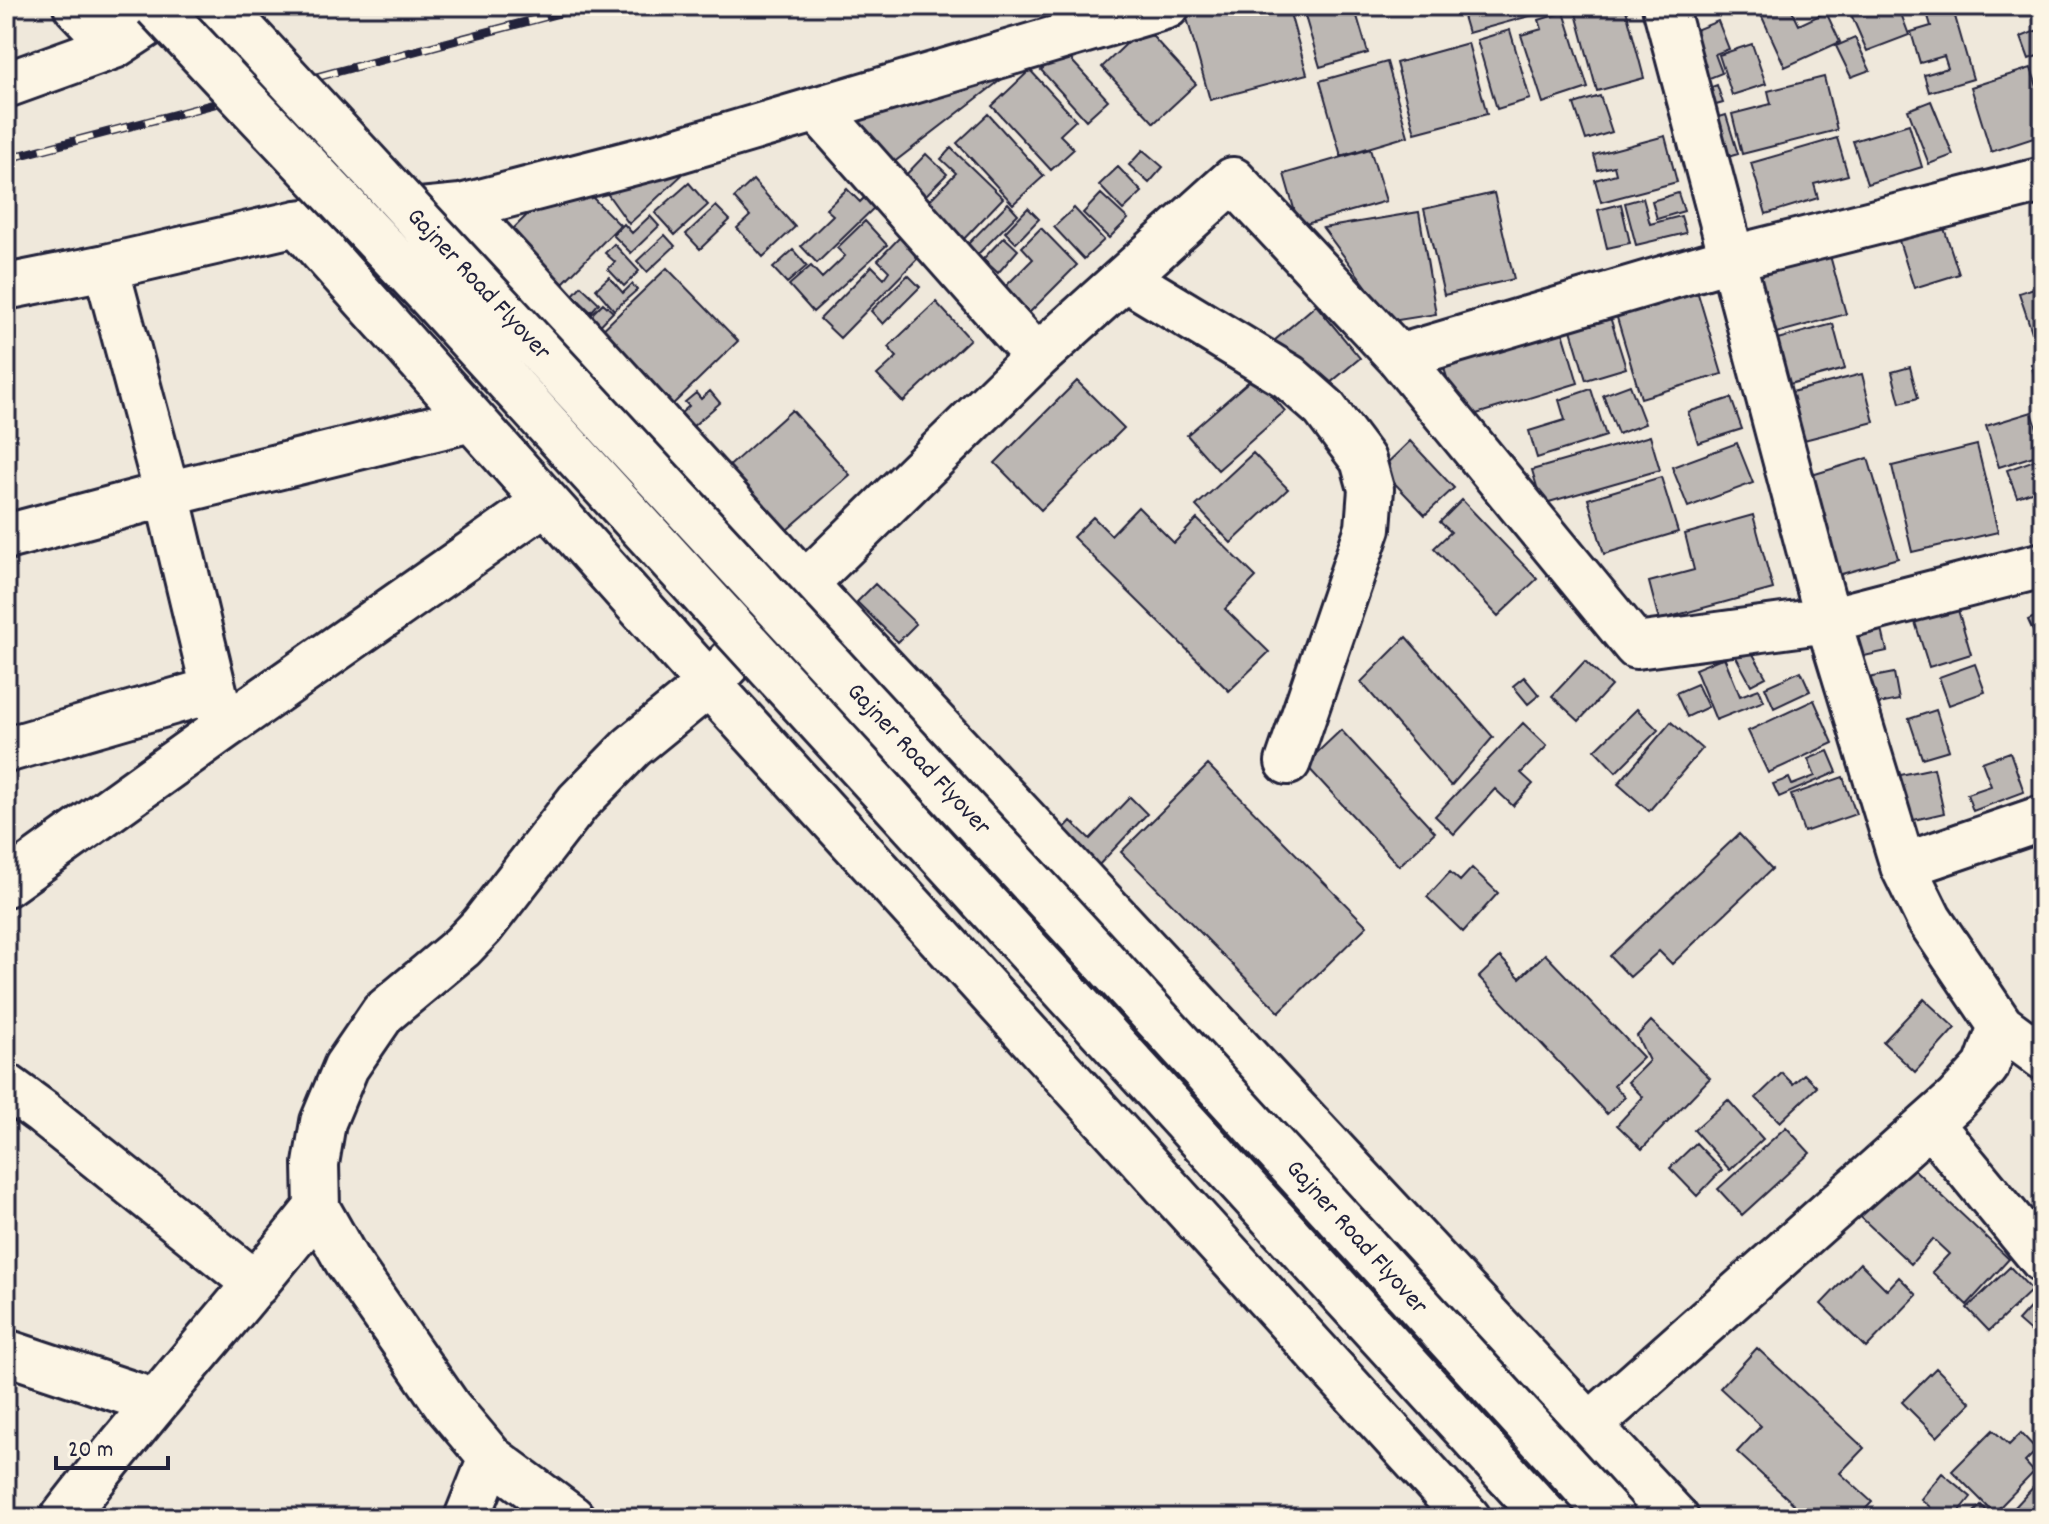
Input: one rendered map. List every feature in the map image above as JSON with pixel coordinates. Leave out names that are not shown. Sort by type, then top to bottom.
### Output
[{"type":"street","points":[[76,6],[114,46]]},
{"type":"street","name":"Gajner Road Flyover","points":[[156,6],[429,295],[1547,1518]]},
{"type":"street","points":[[6,85],[114,46],[175,6]]},
{"type":"street","name":"Gajner Road Flyover","points":[[221,6],[1070,924],[1613,1518]]},
{"type":"street","points":[[6,287],[297,223],[461,207],[662,155],[1167,6]]},
{"type":"street","points":[[1665,6],[1828,620],[1903,866],[1929,919],[2001,1026],[2043,1057]]},
{"type":"street","points":[[818,110],[1037,357]]},
{"type":"street","points":[[572,1518],[491,1458],[440,1396],[347,1261],[317,1208],[316,1164],[323,1122],[346,1067],[383,1013],[462,947],[482,926],[578,802],[632,747],[709,684],[805,584],[1037,357],[1233,180],[1399,357],[1636,646],[1828,620],[2043,565]]},
{"type":"street","points":[[1399,357],[1733,258],[2043,180]]},
{"type":"street","points":[[461,207],[805,584],[1676,1518]]},
{"type":"street","points":[[297,223],[709,684],[1468,1518]]},
{"type":"street","points":[[106,267],[167,494],[218,709]]},
{"type":"street","points":[[1125,278],[1289,377],[1324,408],[1363,460],[1371,489],[1368,528],[1288,762]]},
{"type":"street","points":[[6,537],[472,419]]},
{"type":"street","points":[[6,884],[218,709],[545,502]]},
{"type":"street","points":[[6,750],[218,709]]},
{"type":"street","points":[[1903,866],[2043,818]]},
{"type":"street","points":[[1589,1426],[1956,1100],[1986,1067],[2001,1026]]},
{"type":"street","points":[[6,1086],[256,1284]]},
{"type":"street","points":[[1930,1123],[2043,1260]]},
{"type":"street","points":[[63,1518],[111,1455],[317,1208]]},
{"type":"street","points":[[6,1352],[156,1402]]},
{"type":"street","points":[[467,1518],[491,1458]]},
{"type":"building","points":[[1205,6],[1288,6],[1307,74],[1210,100],[1185,11]]},
{"type":"building","points":[[1302,6],[1354,6],[1368,53],[1320,67]]},
{"type":"building","points":[[1460,6],[1542,6],[1544,12],[1468,33]]},
{"type":"building","points":[[1574,6],[1625,6],[1644,78],[1597,91]]},
{"type":"building","points":[[1757,6],[1790,6],[1799,25],[1826,12],[1840,42],[1785,67]]},
{"type":"building","points":[[1867,6],[1898,6],[1909,35],[1867,51],[1850,12]]},
{"type":"building","points":[[1925,6],[1952,6],[1973,79],[1929,92],[1924,75],[1948,68],[1944,56],[1920,63],[1911,32],[1931,26]]},
{"type":"building","points":[[1564,12],[1588,88],[1543,103],[1521,35],[1542,29],[1539,20]]},
{"type":"building","points":[[1718,21],[1729,49],[1715,54],[1722,73],[1690,86],[1678,37]]},
{"type":"building","points":[[1144,27],[1196,84],[1154,123],[1102,67]]},
{"type":"building","points":[[2043,28],[2043,54],[2029,59],[2021,37]]},
{"type":"building","points":[[1510,30],[1530,99],[1497,109],[1477,40]]},
{"type":"building","points":[[1855,38],[1870,70],[1851,77],[1836,46]]},
{"type":"building","points":[[1468,43],[1487,114],[1415,133],[1396,63]]},
{"type":"building","points":[[1752,44],[1766,84],[1732,95],[1719,55]]},
{"type":"building","points":[[1062,50],[1108,100],[1086,120],[1041,70]]},
{"type":"building","points":[[1387,62],[1408,136],[1341,156],[1320,81]]},
{"type":"building","points":[[2031,68],[2043,105],[2043,135],[1991,152],[1971,87]]},
{"type":"building","points":[[1030,70],[1076,120],[1060,135],[1074,149],[1051,170],[992,106]]},
{"type":"building","points":[[1006,76],[889,166],[843,107]]},
{"type":"building","points":[[1824,77],[1837,130],[1742,154],[1732,114],[1771,104],[1768,91]]},
{"type":"building","points":[[1717,85],[1723,103],[1709,107],[1713,119],[1726,115],[1738,154],[1714,161],[1695,93]]},
{"type":"building","points":[[1600,96],[1612,132],[1586,140],[1574,104]]},
{"type":"building","points":[[1931,101],[1953,155],[1929,164],[1908,110]]},
{"type":"building","points":[[988,114],[1044,176],[1013,204],[957,143]]},
{"type":"building","points":[[1909,124],[1922,167],[1867,184],[1853,141]]},
{"type":"building","points":[[1665,136],[1677,182],[1601,202],[1595,180],[1616,174],[1614,166],[1598,170],[1594,155]]},
{"type":"building","points":[[1837,138],[1848,175],[1814,184],[1818,198],[1766,214],[1751,163]]},
{"type":"building","points":[[951,148],[1003,198],[960,243],[923,207],[956,173],[941,159]]},
{"type":"building","points":[[1370,149],[1386,201],[1299,226],[1284,174]]},
{"type":"building","points":[[1143,150],[1163,167],[1149,183],[1129,165]]},
{"type":"building","points":[[926,154],[947,174],[920,201],[900,181]]},
{"type":"building","points":[[662,162],[682,175],[629,224],[599,182]]},
{"type":"building","points":[[1118,167],[1142,192],[1123,210],[1099,185]]},
{"type":"building","points":[[753,180],[795,227],[763,257],[737,228],[750,216],[734,198]]},
{"type":"building","points":[[578,183],[620,225],[562,284],[510,232],[550,192]]},
{"type":"building","points":[[689,183],[708,205],[675,235],[655,213]]},
{"type":"building","points":[[847,189],[860,202],[868,194],[878,204],[817,263],[801,246],[833,215],[826,209]]},
{"type":"building","points":[[1494,193],[1514,279],[1444,295],[1424,209]]},
{"type":"building","points":[[1678,193],[1684,211],[1657,219],[1652,201]]},
{"type":"building","points":[[1101,194],[1128,219],[1109,238],[1083,213]]},
{"type":"building","points":[[1643,198],[1650,224],[1681,216],[1686,233],[1636,245],[1625,203]]},
{"type":"building","points":[[1008,203],[1018,214],[975,257],[965,247]]},
{"type":"building","points":[[1621,204],[1630,243],[1607,248],[1598,210]]},
{"type":"building","points":[[716,206],[730,220],[700,249],[686,234]]},
{"type":"building","points":[[1028,208],[1039,219],[1016,243],[1005,232]]},
{"type":"building","points":[[1074,208],[1104,240],[1084,259],[1054,227]]},
{"type":"building","points":[[1419,212],[1436,314],[1392,321],[1323,228]]},
{"type":"building","points":[[650,216],[659,226],[631,253],[613,235],[624,224],[632,233]]},
{"type":"building","points":[[1914,218],[1920,235],[1944,228],[1959,274],[1914,288],[1894,225]]},
{"type":"building","points":[[865,221],[887,245],[813,312],[789,285],[811,266],[822,278],[845,256],[837,248]]},
{"type":"building","points":[[1041,228],[1077,265],[1029,313],[1004,288],[1033,259],[1022,247]]},
{"type":"building","points":[[665,235],[675,246],[647,272],[637,261]]},
{"type":"building","points":[[902,235],[922,254],[840,338],[820,319],[872,266],[884,278],[889,271],[878,260]]},
{"type":"building","points":[[1004,237],[1018,250],[998,273],[983,259]]},
{"type":"building","points":[[614,244],[639,271],[624,286],[608,269],[615,262],[605,253]]},
{"type":"building","points":[[793,250],[807,266],[787,283],[773,268]]},
{"type":"building","points":[[1829,252],[1846,314],[1769,335],[1752,273]]},
{"type":"building","points":[[667,268],[738,341],[668,409],[597,335]]},
{"type":"building","points":[[908,275],[920,287],[883,324],[871,311]]},
{"type":"building","points":[[609,277],[623,293],[632,284],[637,290],[614,310],[596,289]]},
{"type":"building","points":[[1693,277],[1722,374],[1641,398],[1612,301]]},
{"type":"building","points":[[581,286],[599,303],[591,312],[573,295]]},
{"type":"building","points":[[2037,287],[2043,305],[2043,355],[2040,356],[2019,293]]},
{"type":"building","points":[[1605,301],[1626,368],[1586,380],[1566,313]]},
{"type":"building","points":[[936,302],[970,339],[903,402],[877,375],[897,357],[888,347]]},
{"type":"building","points":[[603,303],[613,312],[589,337],[589,317]]},
{"type":"building","points":[[1316,305],[1360,358],[1317,394],[1274,341]]},
{"type":"building","points":[[1557,312],[1578,383],[1460,419],[1438,349]]},
{"type":"building","points":[[1833,324],[1845,369],[1782,386],[1770,341]]},
{"type":"building","points":[[2043,361],[2043,403],[2031,364]]},
{"type":"building","points":[[1910,367],[1918,398],[1900,403],[1892,372]]},
{"type":"building","points":[[1862,374],[1874,422],[1800,441],[1788,393]]},
{"type":"building","points":[[1255,376],[1285,411],[1218,470],[1187,435]]},
{"type":"building","points":[[1077,381],[1124,428],[1041,510],[995,463]]},
{"type":"building","points":[[1630,385],[1645,424],[1618,434],[1603,395]]},
{"type":"building","points":[[1591,389],[1606,436],[1537,458],[1529,431],[1565,420],[1559,400]]},
{"type":"building","points":[[710,391],[720,403],[692,427],[680,414],[689,406],[685,402],[696,393],[701,399]]},
{"type":"building","points":[[1731,398],[1742,429],[1698,443],[1688,412]]},
{"type":"building","points":[[792,410],[850,475],[772,543],[715,479]]},
{"type":"building","points":[[2032,412],[2043,453],[1999,467],[1986,426]]},
{"type":"building","points":[[1650,436],[1660,470],[1542,504],[1532,470]]},
{"type":"building","points":[[1410,441],[1454,488],[1425,515],[1381,469]]},
{"type":"building","points":[[1737,443],[1753,483],[1688,507],[1672,467]]},
{"type":"building","points":[[1977,445],[1998,532],[1912,552],[1892,466]]},
{"type":"building","points":[[1253,453],[1288,489],[1231,543],[1196,506]]},
{"type":"building","points":[[2043,457],[2043,488],[2017,497],[2007,470]]},
{"type":"building","points":[[1868,458],[1898,558],[1831,577],[1802,478]]},
{"type":"building","points":[[1661,477],[1678,532],[1604,554],[1588,499]]},
{"type":"building","points":[[1462,500],[1537,579],[1498,616],[1434,548],[1451,532],[1440,522]]},
{"type":"building","points":[[1138,507],[1174,543],[1197,519],[1256,577],[1225,609],[1269,652],[1229,691],[1073,537],[1093,517],[1111,535]]},
{"type":"building","points":[[1753,515],[1773,589],[1659,620],[1649,582],[1694,570],[1685,534]]},
{"type":"building","points":[[875,584],[916,624],[898,642],[857,602]]},
{"type":"building","points":[[1953,593],[1971,654],[1929,667],[1910,606]]},
{"type":"building","points":[[2043,613],[2043,653],[2028,620]]},
{"type":"building","points":[[1880,621],[1887,651],[1846,660],[1840,630]]},
{"type":"building","points":[[1406,637],[1493,737],[1451,786],[1361,682]]},
{"type":"building","points":[[1749,647],[1766,677],[1751,685],[1735,655]]},
{"type":"building","points":[[1724,657],[1740,696],[1759,689],[1764,701],[1716,720],[1695,669]]},
{"type":"building","points":[[1585,661],[1611,686],[1579,721],[1552,696]]},
{"type":"building","points":[[1975,664],[1985,692],[1949,705],[1939,677]]},
{"type":"building","points":[[1801,671],[1810,691],[1774,708],[1765,687]]},
{"type":"building","points":[[1894,673],[1899,700],[1858,708],[1853,681]]},
{"type":"building","points":[[1524,677],[1539,695],[1528,704],[1513,686]]},
{"type":"building","points":[[1697,684],[1708,707],[1687,717],[1676,693]]},
{"type":"building","points":[[1814,700],[1833,743],[1768,773],[1748,731]]},
{"type":"building","points":[[1637,709],[1658,730],[1616,772],[1595,750]]},
{"type":"building","points":[[1936,710],[1949,750],[1922,758],[1909,719]]},
{"type":"building","points":[[1671,722],[1702,749],[1649,811],[1618,784]]},
{"type":"building","points":[[1523,723],[1547,746],[1521,773],[1533,784],[1513,806],[1495,789],[1454,834],[1435,816]]},
{"type":"building","points":[[1341,730],[1435,832],[1399,866],[1305,764]]},
{"type":"building","points":[[1828,751],[1837,772],[1779,797],[1773,784],[1789,778],[1792,785],[1815,776],[1808,759]]},
{"type":"building","points":[[2010,752],[2024,792],[1973,811],[1967,794],[1991,786],[1982,762]]},
{"type":"building","points":[[1208,765],[1367,926],[1279,1012],[1121,852]]},
{"type":"building","points":[[1934,768],[1944,813],[1901,823],[1891,777]]},
{"type":"building","points":[[1843,777],[1856,814],[1804,832],[1791,795]]},
{"type":"building","points":[[1130,797],[1147,814],[1096,868],[1060,833],[1071,821],[1090,839]]},
{"type":"building","points":[[1739,834],[1772,869],[1672,964],[1659,951],[1630,977],[1610,956]]},
{"type":"building","points":[[1472,868],[1498,893],[1463,932],[1427,897],[1450,872],[1460,881]]},
{"type":"building","points":[[1545,954],[1643,1057],[1614,1085],[1625,1097],[1607,1114],[1479,977],[1500,957],[1520,978]]},
{"type":"building","points":[[1924,999],[1955,1028],[1915,1072],[1883,1042]]},
{"type":"building","points":[[1651,1021],[1710,1078],[1642,1149],[1617,1125],[1643,1097],[1628,1082],[1649,1061],[1637,1036]]},
{"type":"building","points":[[1782,1073],[1793,1084],[1804,1074],[1817,1087],[1780,1122],[1756,1098]]},
{"type":"building","points":[[1728,1100],[1763,1139],[1730,1170],[1694,1130]]},
{"type":"building","points":[[1786,1127],[1810,1153],[1742,1215],[1718,1189]]},
{"type":"building","points":[[1696,1143],[1722,1170],[1697,1196],[1670,1168]]},
{"type":"building","points":[[1900,1156],[2009,1259],[1967,1305],[1932,1272],[1949,1254],[1933,1239],[1911,1264],[1852,1209]]},
{"type":"building","points":[[1860,1263],[1887,1290],[1899,1277],[1917,1295],[1866,1348],[1821,1304]]},
{"type":"building","points":[[2010,1267],[2032,1290],[1989,1331],[1967,1308]]},
{"type":"building","points":[[2037,1300],[2043,1306],[2043,1343],[2018,1321]]},
{"type":"building","points":[[1757,1348],[1864,1448],[1840,1473],[1872,1502],[1857,1518],[1809,1518],[1737,1452],[1761,1426],[1720,1388]]},
{"type":"building","points":[[1936,1368],[1971,1403],[1937,1437],[1902,1402]]},
{"type":"building","points":[[1993,1430],[2009,1445],[2021,1433],[2037,1450],[2025,1462],[2034,1472],[1994,1513],[1952,1471]]},
{"type":"building","points":[[1942,1473],[1971,1497],[1959,1512],[1966,1518],[1942,1518],[1921,1499]]},
{"type":"building","points":[[2037,1483],[2043,1488],[2043,1518],[2005,1518]]},
{"type":"building","points":[[1981,1505],[1992,1518],[1974,1518],[1971,1515]]},
{"type":"railway","points":[[6,159],[586,6]]}]
